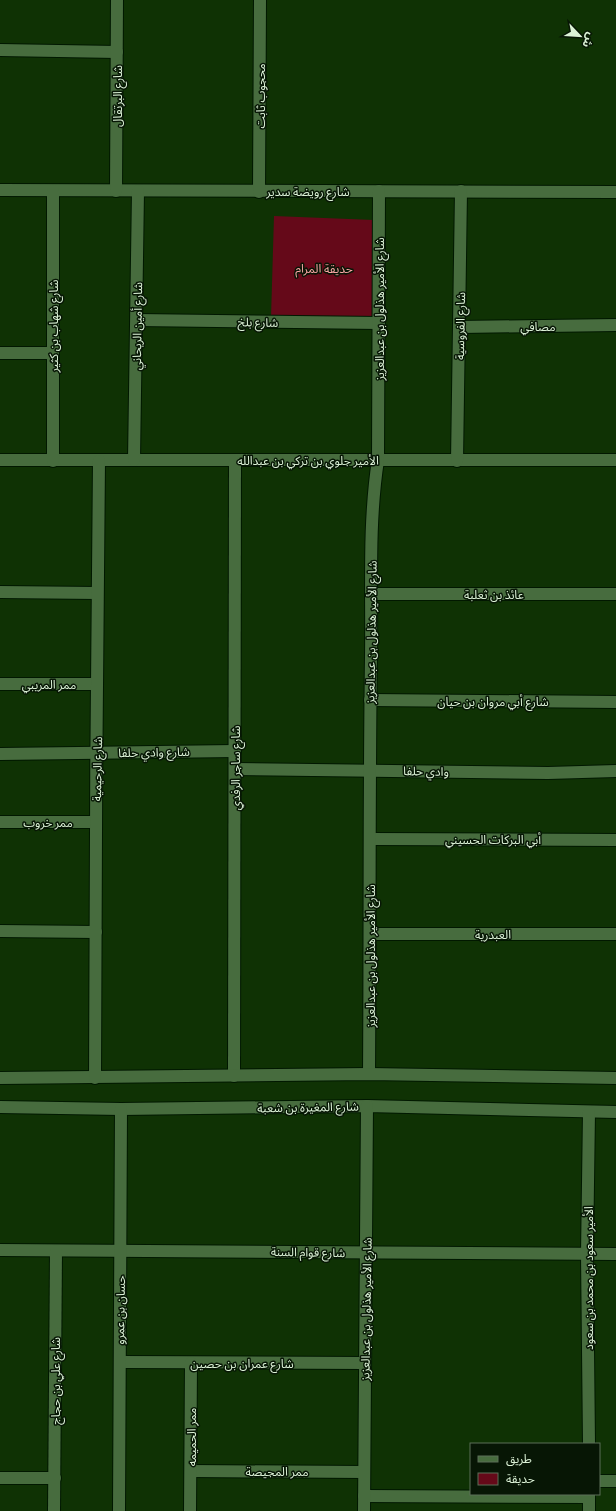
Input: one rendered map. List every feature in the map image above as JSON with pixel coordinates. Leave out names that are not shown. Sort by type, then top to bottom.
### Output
[{"type":"street","name":"شارع البرتقال","points":[[116,191],[117,0]]},
{"type":"street","name":"محجوب ثابت","points":[[259,192],[260,0]]},
{"type":"street","points":[[0,50],[117,52]]},
{"type":"street","name":"شارع رويضة سدير","points":[[0,190],[616,192]]},
{"type":"street","name":"شارع شهاب بن كثير","points":[[53,191],[53,461]]},
{"type":"street","name":"شارع أمين الريحاني","points":[[134,460],[138,191]]},
{"type":"street","name":"شارع الأمير هذلول بن عبدالعزيز","points":[[369,1074],[369,770],[372,526],[374,485],[378,460],[380,191]]},
{"type":"street","name":"شارع الفروسية","points":[[458,461],[461,191]]},
{"type":"street","name":"شارع بلخ","points":[[137,320],[379,323]]},
{"type":"street","name":"مصافي","points":[[460,327],[616,325]]},
{"type":"street","points":[[0,353],[53,352]]},
{"type":"street","name":"الأمير جلوي بن تركي بن عبدالله","points":[[0,460],[616,460]]},
{"type":"street","name":"شارع الرحيمية","points":[[95,1078],[99,461]]},
{"type":"street","name":"شارع ساجر الرفدي","points":[[234,1076],[235,461]]},
{"type":"street","points":[[0,592],[97,593]]},
{"type":"street","name":"عائذ بن ثعلبة","points":[[372,594],[616,594]]},
{"type":"street","name":"ممر المريبي","points":[[0,684],[97,684]]},
{"type":"street","name":"شارع أبي مروان بن حيان","points":[[370,700],[616,702]]},
{"type":"street","name":"شارع وادي حلفا","points":[[0,754],[235,752]]},
{"type":"street","name":"وادي حلفا","points":[[235,768],[548,773],[616,771]]},
{"type":"street","name":"ممر خروب","points":[[0,822],[96,822]]},
{"type":"street","name":"أبي البركات الحسيني","points":[[370,839],[616,840]]},
{"type":"street","points":[[0,931],[96,932]]},
{"type":"street","name":"العبدرية","points":[[370,934],[616,934]]},
{"type":"street","points":[[0,1078],[369,1074],[616,1078]]},
{"type":"street","name":"شارع الأمير هذلول بن عبدالعزيز","points":[[364,1511],[367,1106]]},
{"type":"street","name":"شارع المغيرة بن شعبة","points":[[0,1107],[121,1109],[367,1106],[616,1112]]},
{"type":"street","name":"حسان بن عمرو","points":[[119,1511],[121,1109]]},
{"type":"street","name":"الأمير سعود بن محمد بن سعود","points":[[589,1112],[587,1254],[589,1443]]},
{"type":"street","name":"شارع قوام السنة","points":[[0,1250],[616,1254]]},
{"type":"street","name":"شارع علي بن حجاج","points":[[54,1511],[56,1251]]},
{"type":"street","name":"شارع عمران بن حصين","points":[[120,1362],[365,1363]]},
{"type":"street","name":"ممر الحميمه","points":[[190,1511],[191,1363]]},
{"type":"street","name":"ممر المجيصة","points":[[191,1471],[364,1472]]},
{"type":"street","points":[[0,1478],[55,1478]]},
{"type":"street","points":[[600,1481],[616,1481]]},
{"type":"street","points":[[364,1496],[589,1495],[589,1511]]},
{"type":"green space","name":"حديقة المرام","points":[[274,216],[374,220],[375,318],[271,318]]}]
